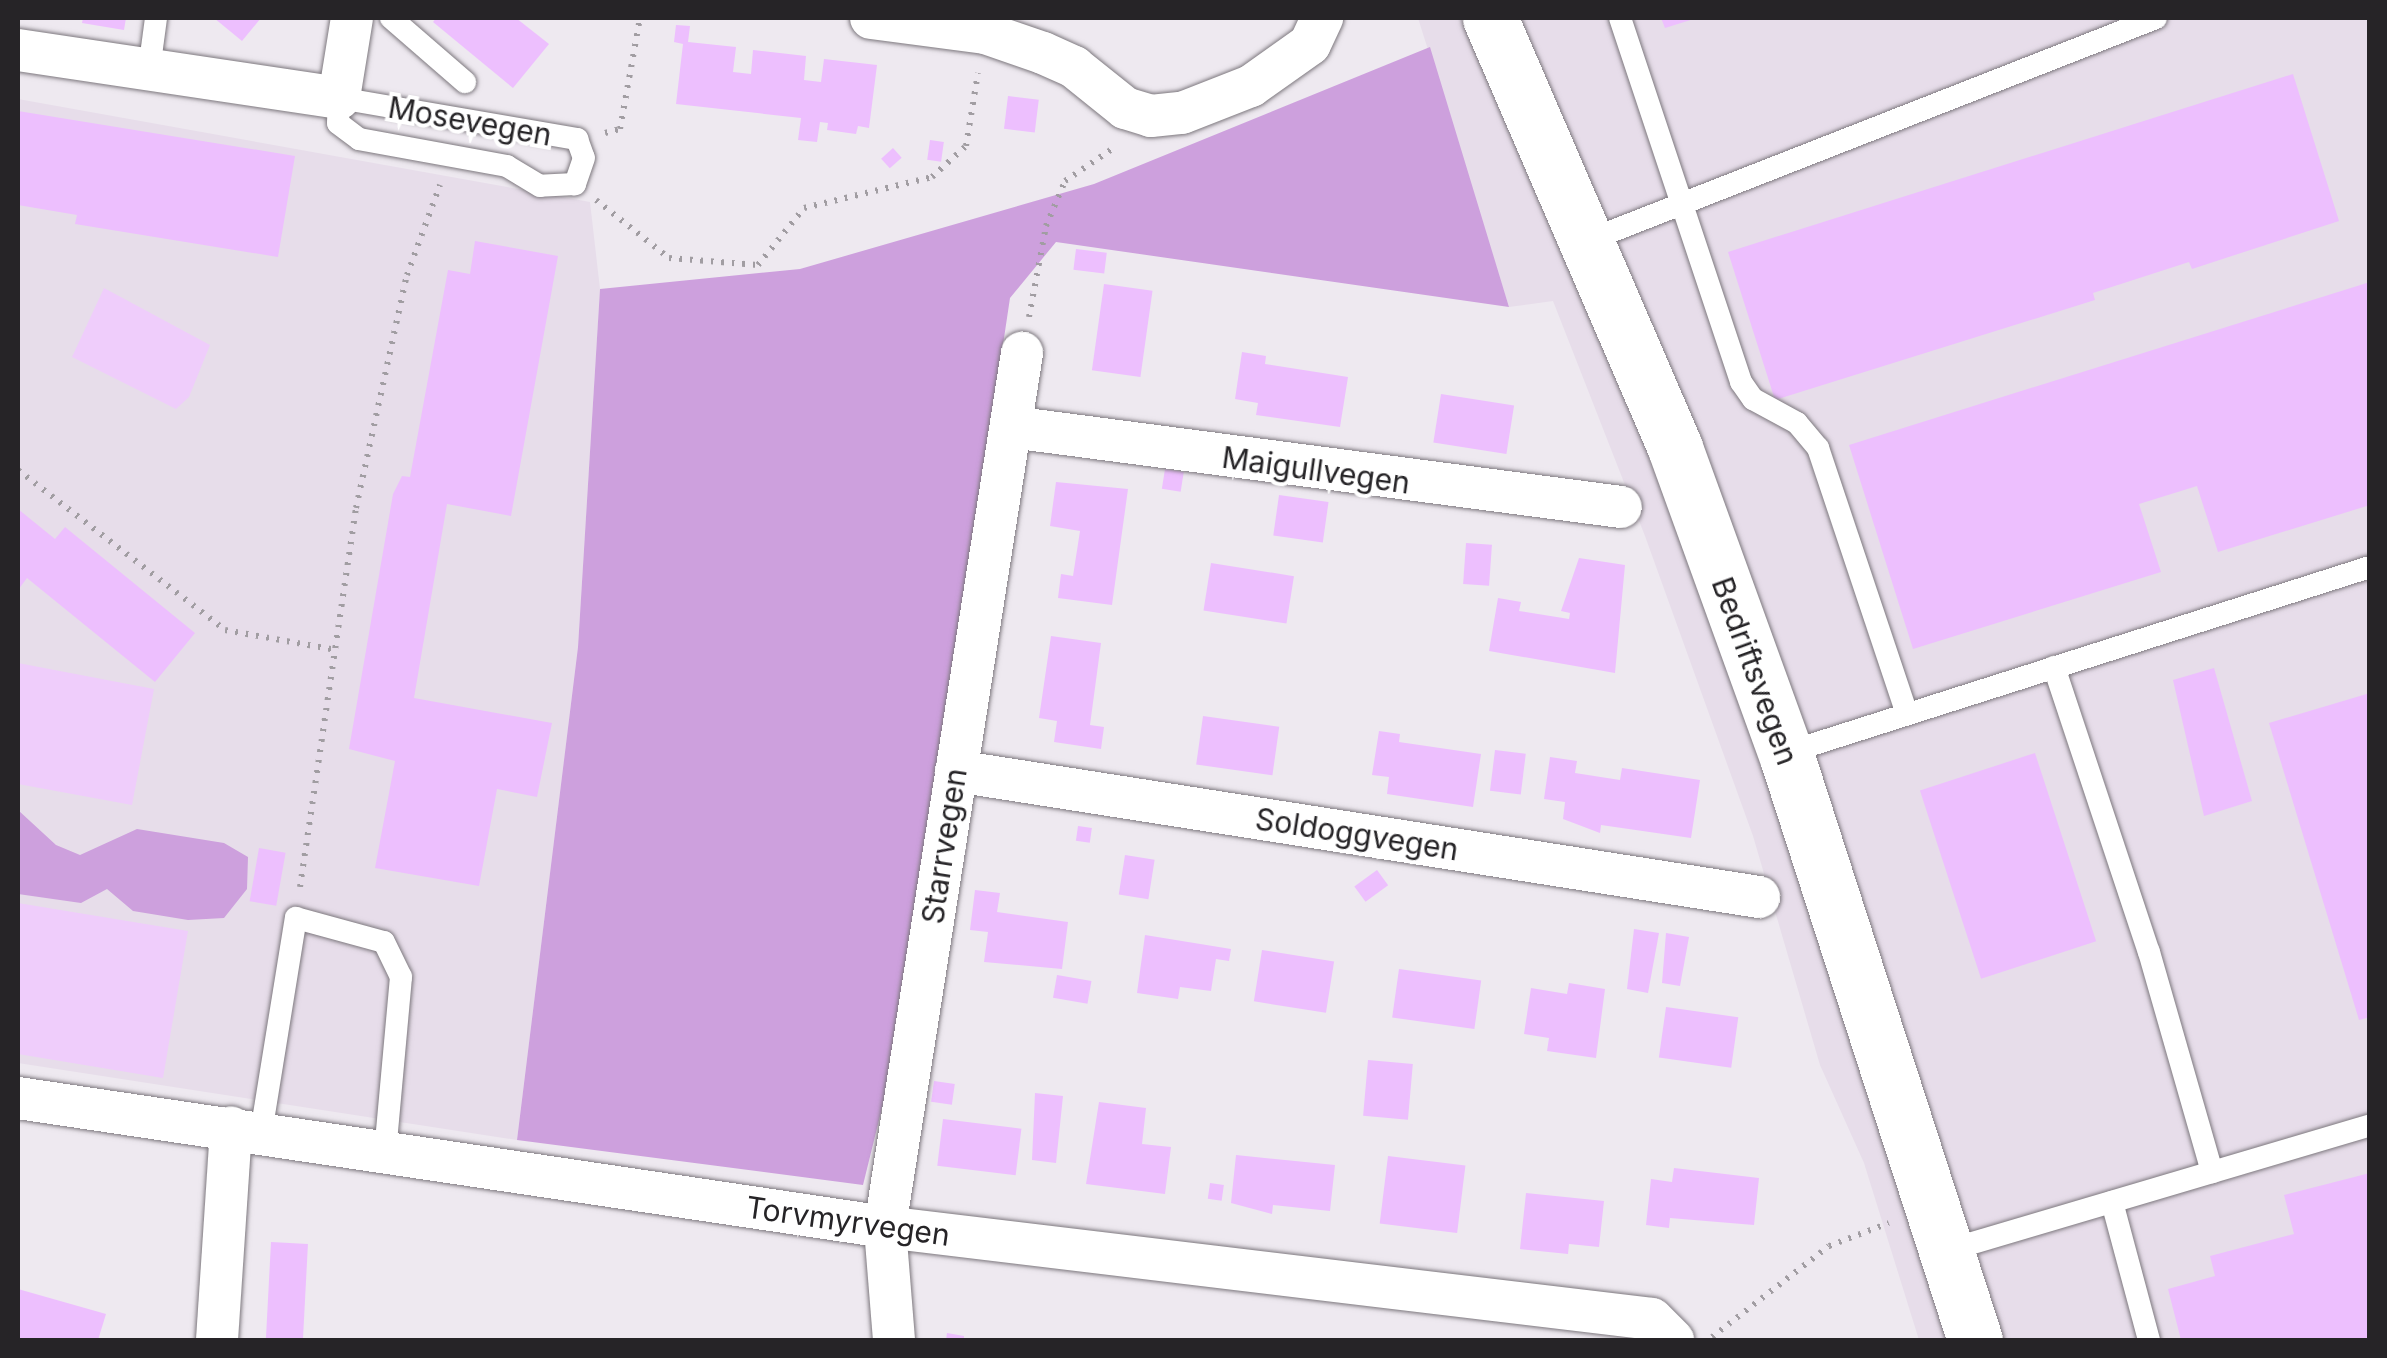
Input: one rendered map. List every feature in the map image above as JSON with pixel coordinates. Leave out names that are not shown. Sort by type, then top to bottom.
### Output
[{"type":"street","points":[[339,98],[352,18]]},
{"type":"street","points":[[871,18],[985,32],[1074,67],[1125,108],[1151,116],[1182,113],[1251,86],[1310,44],[1322,18]]},
{"type":"street","name":"Bedriftsvegen","points":[[1490,18],[1675,448],[1786,753],[1976,1340]]},
{"type":"street","name":"Mosevegen","points":[[18,50],[339,98]]},
{"type":"street","name":"Starrvegen","points":[[894,1340],[885,1227],[1022,353]]},
{"type":"street","name":"Maigullvegen","points":[[1011,427],[1622,508]]},
{"type":"street","name":"Soldoggvegen","points":[[956,771],[1759,897]]},
{"type":"street","name":"Torvmyrvegen","points":[[18,1098],[885,1227],[1652,1319],[1673,1340]]},
{"type":"street","points":[[217,1340],[246,1130]]},
{"type":"lane","points":[[149,70],[156,18]]},
{"type":"lane","points":[[391,18],[464,82]]},
{"type":"lane","points":[[1620,18],[1742,382],[1752,399],[1796,423],[1818,448],[1907,714]]},
{"type":"lane","points":[[1587,241],[2156,18]]},
{"type":"lane","name":"Mosevegen","points":[[339,98],[578,140],[584,158],[575,184],[540,186],[507,166],[359,139],[338,123],[339,98]]},
{"type":"lane","points":[[1786,753],[2370,566]]},
{"type":"lane","points":[[2054,668],[2149,952],[2212,1172]]},
{"type":"lane","points":[[246,1130],[296,918],[384,942],[402,976],[385,1154]]},
{"type":"lane","points":[[1949,1250],[2370,1125]]},
{"type":"lane","points":[[2112,1202],[2149,1340]]},
{"type":"path","points":[[578,140],[620,129],[640,18]]},
{"type":"path","points":[[575,184],[670,258],[758,265],[804,208],[932,177],[966,146],[985,32]]},
{"type":"path","points":[[1022,353],[1046,226],[1065,181],[1151,116]]},
{"type":"path","points":[[296,918],[356,508],[407,275],[440,183],[444,154]]},
{"type":"path","points":[[18,470],[225,630],[336,650]]},
{"type":"path","points":[[1707,1340],[1828,1246],[1901,1220]]},
{"type":"shaded area","points":[[1418,18],[2369,18],[2369,1340],[1919,1340],[1864,1163],[1820,1065],[1753,836],[1645,536],[1553,301],[1509,307]]},
{"type":"shaded area","points":[[1430,47],[1509,307],[1056,242],[1010,298],[899,1039],[863,1185],[517,1140],[578,647],[600,289],[800,269],[1094,184]]},
{"type":"shaded area","points":[[18,99],[590,202],[600,289],[578,647],[517,1140],[18,1063]]},
{"type":"shaded area","points":[[104,288],[210,345],[189,397],[176,409],[72,357]]},
{"type":"shaded area","points":[[18,663],[154,689],[132,805],[18,784]]},
{"type":"shaded area","points":[[18,810],[56,845],[80,855],[137,829],[224,843],[248,857],[247,889],[224,918],[188,920],[133,911],[107,889],[81,903],[18,894]]},
{"type":"shaded area","points":[[18,903],[188,931],[163,1078],[18,1054]]},
{"type":"building","points":[[83,18],[126,18],[124,30],[82,23]]},
{"type":"building","points":[[214,18],[261,18],[242,41]]},
{"type":"building","points":[[436,18],[516,18],[549,44],[513,88],[433,22]]},
{"type":"building","points":[[1661,18],[1697,18],[1665,28]]},
{"type":"building","points":[[676,25],[690,26],[688,42],[736,47],[733,72],[751,74],[753,50],[806,56],[804,80],[821,82],[824,59],[877,65],[869,128],[858,126],[856,134],[827,130],[828,123],[820,122],[817,142],[798,140],[801,118],[676,104],[683,44],[674,42]]},
{"type":"building","points":[[2293,74],[2339,221],[2192,269],[2189,262],[2093,293],[2095,300],[1775,400],[1728,252]]},
{"type":"building","points":[[1008,96],[1039,100],[1035,133],[1004,129]]},
{"type":"building","points":[[18,111],[295,156],[278,257],[75,224],[77,215],[18,205]]},
{"type":"building","points":[[930,140],[944,142],[941,162],[927,160]]},
{"type":"building","points":[[893,148],[902,158],[890,168],[881,159]]},
{"type":"building","points":[[475,241],[558,256],[511,516],[447,504],[414,698],[552,723],[537,797],[497,789],[479,886],[375,868],[395,761],[349,749],[393,494],[402,476],[410,477],[448,270],[470,274]]},
{"type":"building","points":[[1076,249],[1107,253],[1104,274],[1073,270]]},
{"type":"building","points":[[2370,282],[2370,505],[2218,552],[2197,486],[2139,504],[2161,572],[1913,649],[1849,445]]},
{"type":"building","points":[[1104,284],[1153,291],[1140,377],[1092,370]]},
{"type":"building","points":[[1242,352],[1266,356],[1265,364],[1348,377],[1340,427],[1256,415],[1258,403],[1235,399]]},
{"type":"building","points":[[1441,394],[1514,406],[1506,454],[1433,442]]},
{"type":"building","points":[[1165,469],[1184,472],[1181,492],[1162,489]]},
{"type":"building","points":[[1056,482],[1128,489],[1112,605],[1058,598],[1061,574],[1073,576],[1080,531],[1050,526]]},
{"type":"building","points":[[1279,495],[1329,502],[1323,543],[1273,536]]},
{"type":"building","points":[[18,509],[55,539],[65,527],[195,633],[155,682],[27,578],[18,590]]},
{"type":"building","points":[[1466,543],[1492,545],[1489,586],[1463,584]]},
{"type":"building","points":[[1579,558],[1625,565],[1615,673],[1489,651],[1498,598],[1521,602],[1519,611],[1569,619],[1570,613],[1561,611]]},
{"type":"building","points":[[1211,563],[1294,576],[1286,624],[1203,610]]},
{"type":"building","points":[[1051,636],[1101,643],[1090,725],[1104,727],[1101,749],[1054,742],[1057,721],[1039,718]]},
{"type":"building","points":[[2214,668],[2252,801],[2204,816],[2173,680]]},
{"type":"building","points":[[2370,693],[2370,1017],[2359,1020],[2269,723]]},
{"type":"building","points":[[1203,716],[1279,727],[1272,775],[1196,765]]},
{"type":"building","points":[[1379,731],[1400,734],[1399,742],[1481,754],[1473,807],[1387,794],[1389,777],[1372,775]]},
{"type":"building","points":[[1495,750],[1526,754],[1521,794],[1490,791]]},
{"type":"building","points":[[2035,753],[2096,941],[1981,979],[1920,790]]},
{"type":"building","points":[[1550,757],[1577,761],[1575,773],[1620,780],[1622,768],[1700,780],[1691,838],[1601,825],[1600,833],[1563,819],[1565,802],[1544,799]]},
{"type":"building","points":[[1078,826],[1092,828],[1090,843],[1076,841]]},
{"type":"building","points":[[259,848],[286,853],[276,906],[250,901]]},
{"type":"building","points":[[1125,855],[1155,860],[1148,899],[1119,895]]},
{"type":"building","points":[[1377,870],[1388,885],[1366,902],[1354,886]]},
{"type":"building","points":[[975,890],[1000,893],[997,912],[1068,922],[1062,969],[984,962],[988,932],[970,930]]},
{"type":"building","points":[[1634,929],[1659,933],[1648,993],[1627,989]]},
{"type":"building","points":[[1666,933],[1689,937],[1680,986],[1662,983]]},
{"type":"building","points":[[1145,935],[1231,949],[1229,961],[1216,959],[1211,991],[1180,987],[1178,999],[1137,993]]},
{"type":"building","points":[[1262,950],[1334,961],[1326,1013],[1254,1001]]},
{"type":"building","points":[[1399,969],[1481,981],[1474,1029],[1392,1018]]},
{"type":"building","points":[[1057,975],[1091,981],[1087,1004],[1053,998]]},
{"type":"building","points":[[1569,983],[1605,989],[1596,1058],[1547,1051],[1549,1038],[1524,1034],[1531,988],[1567,994]]},
{"type":"building","points":[[1666,1007],[1738,1017],[1731,1068],[1659,1058]]},
{"type":"building","points":[[1368,1060],[1413,1064],[1408,1120],[1363,1116]]},
{"type":"building","points":[[934,1081],[955,1084],[952,1105],[931,1102]]},
{"type":"building","points":[[1035,1093],[1063,1096],[1056,1163],[1032,1160]]},
{"type":"building","points":[[1099,1102],[1146,1108],[1142,1144],[1171,1147],[1165,1194],[1086,1184]]},
{"type":"building","points":[[943,1119],[1021,1129],[1016,1175],[937,1166]]},
{"type":"building","points":[[1236,1155],[1335,1165],[1330,1211],[1273,1205],[1272,1214],[1231,1203]]},
{"type":"building","points":[[1388,1156],[1465,1166],[1457,1233],[1380,1223]]},
{"type":"building","points":[[1674,1168],[1759,1178],[1754,1225],[1670,1218],[1669,1228],[1646,1225],[1651,1179],[1672,1182]]},
{"type":"building","points":[[2370,1173],[2370,1340],[2181,1340],[2168,1289],[2215,1276],[2210,1256],[2294,1234],[2284,1195]]},
{"type":"building","points":[[1210,1183],[1224,1185],[1222,1201],[1208,1199]]},
{"type":"building","points":[[1526,1193],[1604,1201],[1599,1247],[1569,1244],[1568,1254],[1520,1249]]},
{"type":"building","points":[[271,1242],[308,1244],[303,1340],[266,1340]]},
{"type":"building","points":[[18,1289],[106,1314],[98,1340],[18,1340]]},
{"type":"building","points":[[947,1333],[964,1336],[964,1340],[946,1340]]}]
